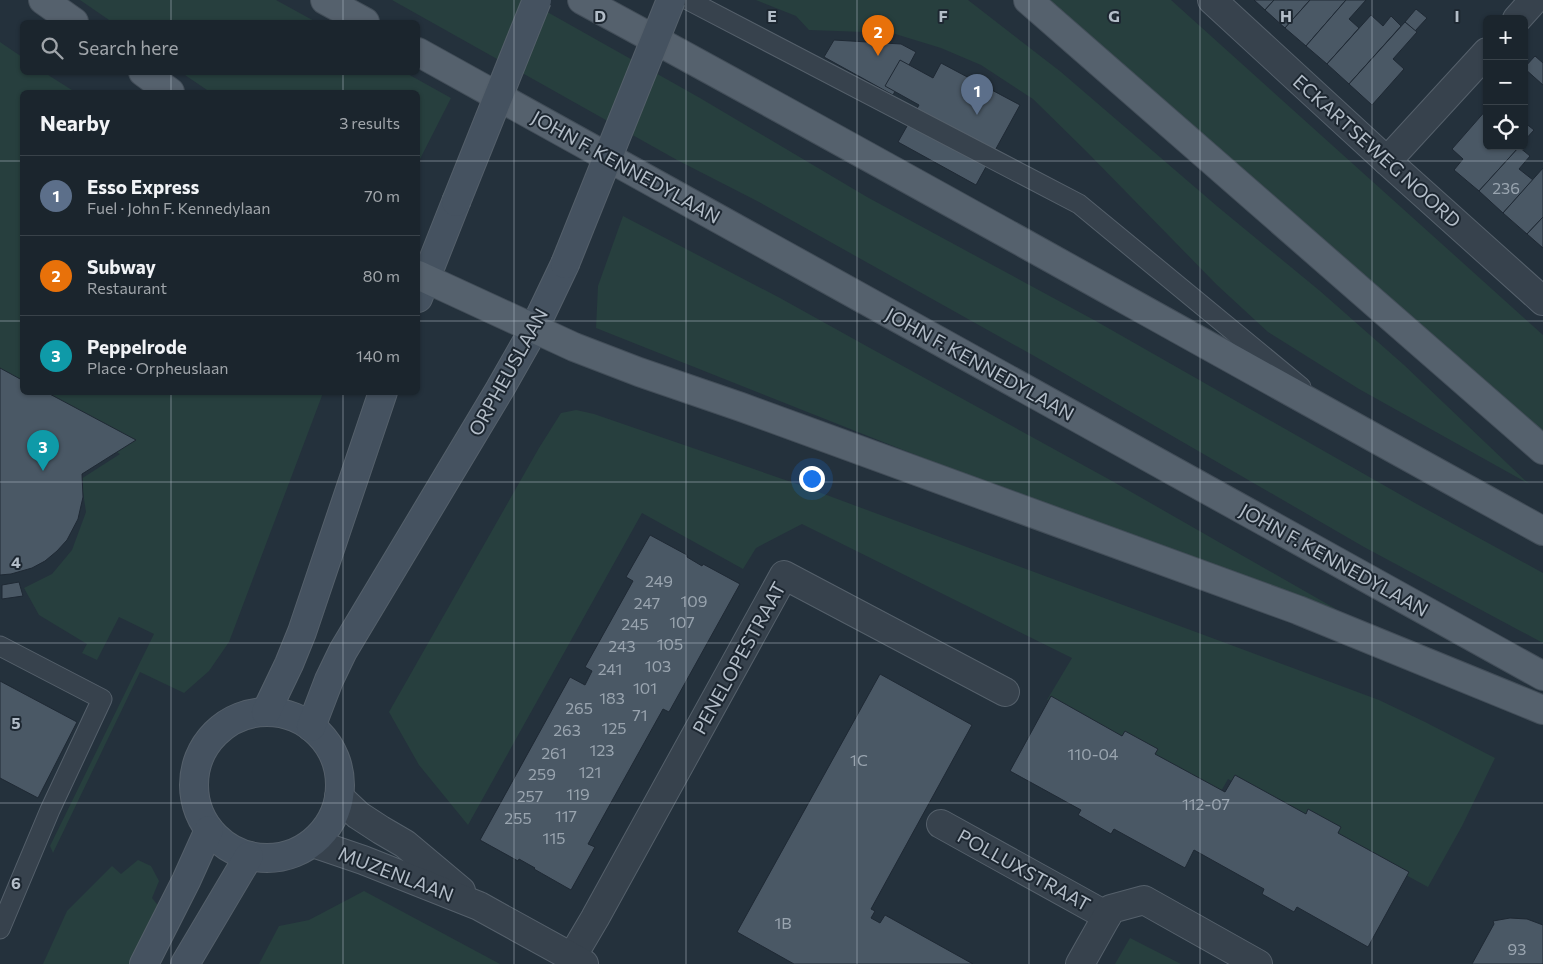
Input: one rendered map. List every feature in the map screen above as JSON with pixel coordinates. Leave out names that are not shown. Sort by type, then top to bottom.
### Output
[{"type":"main road","points":[[43,0],[71,20]]},
{"type":"main road","points":[[325,0],[361,20]]},
{"type":"main road","points":[[537,0],[456,202],[420,284],[534,328],[574,347],[639,372],[1298,610],[1543,710]]},
{"type":"main road","points":[[582,0],[1543,531]]},
{"type":"main road","name":"ORPHEUSLAAN","points":[[311,727],[329,680],[343,651],[500,389],[534,328],[565,264],[672,0]]},
{"type":"main road","points":[[1028,0],[1543,450]]},
{"type":"main road","name":"JOHN F. KENNEDYLAAN","points":[[420,53],[1543,676]]},
{"type":"main road","points":[[147,75],[167,90]]},
{"type":"main road","points":[[266,712],[302,632],[382,395]]},
{"type":"main road","points":[[266,712],[297,718],[311,727],[325,741],[335,758],[339,771],[339,797],[334,814],[325,830],[312,843],[298,852],[266,859],[234,851],[220,842],[208,830],[196,806],[194,793],[193,779],[200,753],[207,741],[227,723],[239,717],[266,712]]},
{"type":"main road","points":[[144,964],[186,880],[208,830]]},
{"type":"main road","points":[[185,964],[249,856]]},
{"type":"street","name":"ECKARTSEWEG NOORD","points":[[1212,0],[1543,301]]},
{"type":"street","points":[[1521,15],[1534,0]]},
{"type":"street","points":[[1387,161],[1483,56]]},
{"type":"street","name":"PENELOPESTRAAT","points":[[578,961],[595,918],[784,575],[1005,692]]},
{"type":"street","name":"MUZENLAAN","points":[[339,797],[358,815],[405,844],[479,906]]},
{"type":"street","name":"POLLUXSTRAAT","points":[[941,824],[1107,916]]},
{"type":"street","name":"MUZENLAAN","points":[[312,843],[363,860],[479,906],[578,961]]},
{"type":"street","name":"POLLUXSTRAAT","points":[[1080,964],[1111,909],[1144,900],[1258,964]]},
{"type":"lane","points":[[688,0],[1079,204],[1342,421]]},
{"type":"lane","points":[[0,646],[102,699],[50,810],[0,929]]},
{"type":"green space","points":[[80,0],[276,0],[312,20],[109,20]]},
{"type":"green space","points":[[392,0],[526,0],[700,98],[867,197],[1094,320],[1415,503],[1543,573],[1543,643],[1364,547],[1036,357],[759,202],[677,160]]},
{"type":"green space","points":[[756,0],[968,0],[1061,72],[1218,207],[1320,291],[1404,365],[1529,484],[1359,389],[1268,332],[1217,285],[1033,99],[981,65],[941,48],[892,33],[809,30],[796,16]]},
{"type":"green space","points":[[1040,0],[1171,0],[1543,335],[1543,435]]},
{"type":"green space","points":[[0,42],[20,56],[20,75],[48,75],[72,90],[20,90],[20,392],[0,379]]},
{"type":"green space","points":[[185,75],[410,75],[451,98],[420,159],[420,90],[207,90]]},
{"type":"green space","points":[[623,216],[780,298],[1112,481],[1336,609],[1275,590],[979,480],[596,328],[598,286]]},
{"type":"green space","points":[[26,395],[322,395],[229,642],[209,671],[184,693],[140,672],[53,853],[50,846],[154,634],[119,617],[97,660],[82,653],[87,644],[39,615],[24,588],[52,574],[72,550],[86,512],[81,479],[120,454]]},
{"type":"green space","points":[[576,410],[594,414],[797,484],[1379,700],[1495,758],[1462,826],[1428,887],[1228,779],[1220,793],[1047,700],[1072,658],[802,524],[756,548],[743,569],[642,513],[468,825],[419,765],[389,712],[539,448],[561,413]]},
{"type":"green space","points":[[138,860],[151,866],[159,881],[152,898],[160,908],[129,964],[43,964],[67,911],[112,866],[121,874]]},
{"type":"green space","points":[[364,891],[500,964],[259,964],[279,926],[309,920]]},
{"type":"green space","points":[[1130,938],[1181,964],[1115,964]]},
{"type":"building","points":[[1254,0],[1274,0],[1265,10]]},
{"type":"building","points":[[1274,0],[1310,0],[1285,28],[1265,10]]},
{"type":"building","points":[[1310,0],[1346,0],[1306,46],[1285,28]]},
{"type":"building","points":[[1346,0],[1366,0],[1349,19],[1359,28],[1327,64],[1306,46]]},
{"type":"building","points":[[1416,9],[1427,18],[1415,31],[1405,22]]},
{"type":"building","points":[[1371,15],[1383,26],[1391,16],[1401,26],[1349,84],[1327,64]]},
{"type":"building","points":[[1405,22],[1417,32],[1393,59],[1404,69],[1372,105],[1349,84]]},
{"type":"building","points":[[834,40],[901,44],[916,52],[893,95],[824,57]]},
{"type":"building","points":[[1535,56],[1543,63],[1543,85],[1528,72],[1528,64]]},
{"type":"building","points":[[900,60],[933,78],[941,63],[1020,105],[976,185],[898,142],[919,105],[885,86]]},
{"type":"building","points":[[1483,114],[1483,150],[1516,150],[1479,191],[1454,170],[1463,159],[1452,149]]},
{"type":"building","points":[[1528,125],[1534,130],[1528,137]]},
{"type":"building","points":[[1516,150],[1523,150],[1530,156],[1519,169],[1533,180],[1503,213],[1479,191]]},
{"type":"building","points":[[1543,168],[1543,217],[1527,234],[1503,213]]},
{"type":"building","points":[[1543,217],[1543,248],[1527,234]]},
{"type":"building","points":[[0,368],[20,379],[20,395],[52,395],[136,440],[82,474],[83,497],[78,519],[67,540],[57,551],[45,561],[32,568],[0,575]]},
{"type":"building","points":[[650,535],[687,555],[687,557],[702,566],[703,564],[740,584],[669,712],[663,709],[588,844],[595,847],[571,890],[519,859],[518,861],[480,840],[570,677],[585,685],[592,671],[585,667],[633,581],[626,577]]},
{"type":"building","points":[[19,582],[23,596],[2,599],[2,585]]},
{"type":"building","points":[[880,674],[972,725],[871,909],[875,911],[871,918],[880,923],[885,915],[973,964],[794,964],[737,932]]},
{"type":"building","points":[[0,681],[77,722],[38,798],[0,778]]},
{"type":"building","points":[[1051,696],[1122,736],[1125,731],[1158,749],[1155,754],[1225,792],[1235,775],[1306,814],[1308,809],[1341,827],[1338,833],[1409,872],[1368,947],[1297,907],[1294,912],[1262,894],[1264,889],[1194,850],[1185,868],[1114,829],[1111,834],[1078,815],[1081,810],[1010,771]]},
{"type":"building","points":[[1510,918],[1527,919],[1543,925],[1543,964],[1472,964],[1494,924],[1493,921]]},
{"type":"place","name":"Subway","points":[[878,56]]},
{"type":"place","name":"Esso Express","points":[[977,115]]},
{"type":"place","name":"Peppelrode","points":[[43,471]]}]
